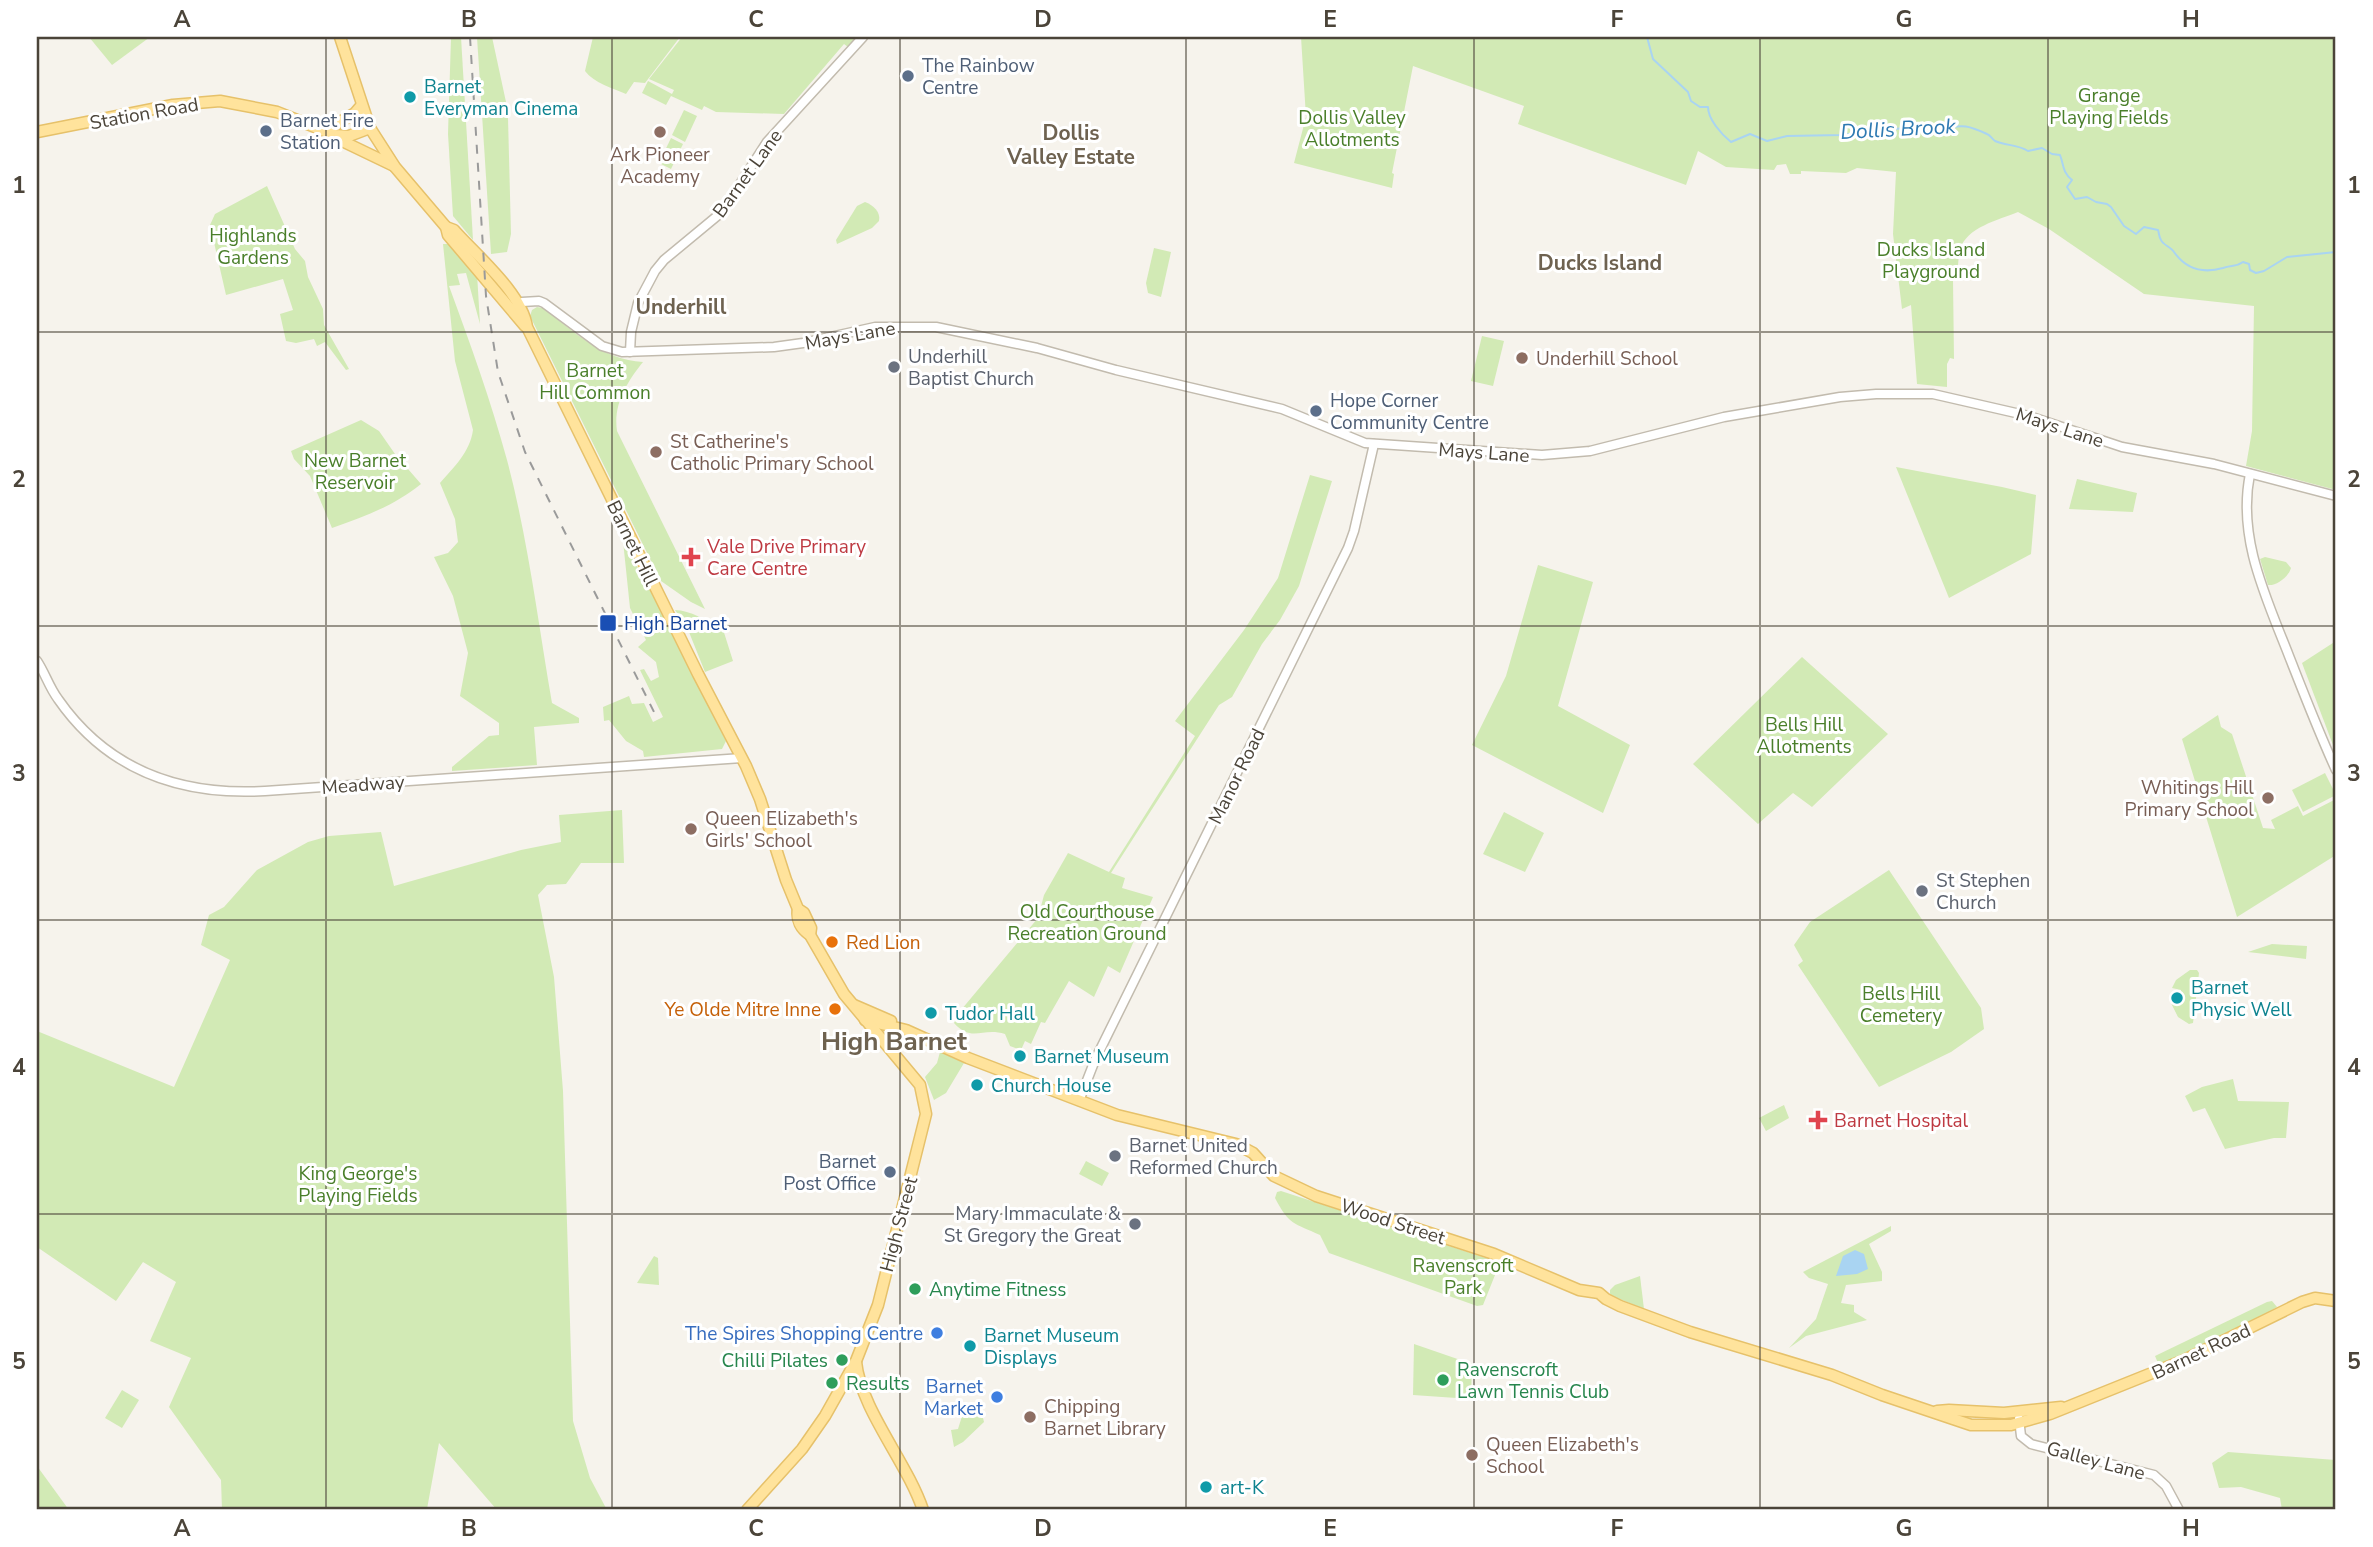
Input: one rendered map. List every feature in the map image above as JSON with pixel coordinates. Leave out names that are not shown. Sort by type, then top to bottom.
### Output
[{"type":"main road","name":"Barnet Hill","points":[[340,37],[370,128],[395,167],[446,228],[454,230],[502,283],[517,309],[742,758]]},
{"type":"main road","name":"Station Road","points":[[37,132],[173,105],[220,101],[277,112],[339,136],[342,141],[395,167]]},
{"type":"main road","points":[[325,131],[355,113],[361,106]]},
{"type":"main road","points":[[339,136],[349,136],[370,128]]},
{"type":"main road","name":"Wood Street","points":[[742,758],[760,799],[775,851],[798,909],[804,913],[811,928],[810,935],[838,985],[853,1005],[877,1023],[900,1028],[1079,1101],[1138,1121],[1236,1143],[1253,1153],[1275,1176],[1316,1196],[1494,1254],[1579,1290],[1600,1293],[1613,1303],[1690,1332],[1832,1375],[1882,1395],[1936,1411]]},
{"type":"main road","name":"High Street","points":[[849,1378],[878,1306],[926,1114],[920,1084],[885,1043],[877,1023]]},
{"type":"main road","points":[[885,1043],[891,1033],[900,1028]]},
{"type":"main road","name":"Barnet Road","points":[[1936,1411],[1971,1425],[2019,1423],[2098,1396],[2182,1361],[2302,1302],[2315,1298],[2336,1301]]},
{"type":"main road","points":[[849,1378],[862,1387],[923,1510]]},
{"type":"main road","points":[[849,1378],[851,1384],[862,1387]]},
{"type":"main road","points":[[747,1510],[802,1448],[849,1378]]},
{"type":"main road","name":"Barnet Road","points":[[1936,1411],[2018,1412],[2064,1407]]},
{"type":"street","name":"Barnet Lane","points":[[630,352],[631,332],[638,303],[655,271],[664,260],[723,212],[767,142],[863,37]]},
{"type":"street","points":[[517,309],[522,302],[539,300],[601,346],[630,352]]},
{"type":"street","name":"Mays Lane","points":[[630,352],[774,347],[887,326],[936,327],[1037,348],[1116,370],[1282,409],[1374,444],[1527,454],[1566,455],[1778,406],[1861,394],[1940,394],[2042,419],[2122,447],[2188,458],[2336,496]]},
{"type":"street","name":"Manor Road","points":[[1079,1101],[1095,1060],[1348,548],[1374,444]]},
{"type":"street","points":[[2250,474],[2247,493],[2250,547],[2263,592],[2336,770]]},
{"type":"street","name":"Meadway","points":[[37,661],[57,699],[98,743],[148,774],[175,785],[206,791],[260,792],[742,758]]},
{"type":"street","points":[[720,758],[733,741]]},
{"type":"street","points":[[2018,1412],[2019,1423]]},
{"type":"street","name":"Galley Lane","points":[[2019,1423],[2021,1436],[2031,1444],[2154,1475],[2166,1486],[2179,1510]]},
{"type":"green space","points":[[89,37],[150,37],[112,65]]},
{"type":"green space","points":[[451,37],[461,37],[473,240],[453,216],[448,134]]},
{"type":"green space","points":[[477,37],[492,37],[508,118],[511,234],[507,252],[491,254]]},
{"type":"green space","points":[[593,37],[680,37],[645,83],[634,82],[626,94],[598,82],[585,71]]},
{"type":"green space","points":[[682,37],[857,37],[848,47],[844,44],[784,114],[716,112],[704,106],[702,110],[671,96],[666,105],[642,93],[648,81],[672,94],[674,90],[649,79]]},
{"type":"green space","points":[[1301,37],[2336,37],[2336,490],[2246,466],[2252,431],[2254,306],[2144,294],[2049,229],[2018,212],[1984,225],[1963,242],[1953,280],[1954,359],[1950,358],[1947,364],[1947,387],[1917,384],[1911,305],[1902,309],[1893,234],[1896,172],[1857,168],[1846,173],[1801,171],[1801,174],[1790,174],[1786,164],[1777,165],[1774,170],[1726,167],[1698,151],[1686,185],[1518,124],[1524,106],[1413,66],[1392,173],[1392,188],[1294,163],[1306,117]]},
{"type":"green space","points":[[684,110],[697,116],[685,142],[672,135]]},
{"type":"green space","points":[[671,138],[683,144],[671,169],[659,163]]},
{"type":"green space","name":"Highlands Gardens","points":[[267,186],[295,249],[305,261],[308,277],[323,309],[324,325],[349,369],[346,370],[325,342],[317,346],[314,339],[296,343],[286,341],[280,314],[293,310],[283,279],[226,295],[210,225],[215,214]]},
{"type":"green space","points":[[865,202],[876,209],[879,221],[872,228],[837,244],[836,240],[857,206]]},
{"type":"green space","points":[[443,244],[451,244],[477,273],[480,324],[466,273],[457,274],[460,285],[449,286],[487,394],[514,490],[527,550],[552,703],[579,718],[579,723],[534,727],[537,765],[452,771],[452,767],[489,736],[499,735],[499,723],[460,696],[468,653],[453,596],[434,557],[448,553],[458,542],[455,519],[440,483],[465,452],[473,430],[455,361]]},
{"type":"green space","points":[[1154,248],[1171,252],[1161,297],[1148,293],[1146,283]]},
{"type":"green space","name":"Barnet Hill Common","points":[[543,308],[577,335],[602,350],[628,360],[643,362],[622,394],[617,412],[617,431],[705,609],[661,581],[530,316],[532,310]]},
{"type":"green space","points":[[1482,336],[1504,341],[1493,386],[1471,381]]},
{"type":"green space","name":"New Barnet Reservoir","points":[[361,420],[379,431],[421,484],[368,515],[332,528],[310,476],[294,459],[291,451]]},
{"type":"green space","points":[[1896,467],[2036,495],[2031,554],[1949,598]]},
{"type":"green space","name":"Old Courthouse Recreation Ground","points":[[1310,475],[1332,481],[1299,586],[1232,697],[1219,705],[1111,873],[1125,878],[1122,888],[1153,897],[1120,973],[1108,966],[1094,997],[1069,981],[1045,1023],[1041,1022],[1031,1044],[1025,1041],[1021,1050],[1010,1046],[1005,1034],[972,1033],[960,1029],[954,1023],[961,1010],[1038,918],[1044,895],[1068,853],[1109,872],[1195,736],[1175,721],[1244,630],[1278,578]]},
{"type":"green space","points":[[2077,479],[2137,493],[2133,512],[2069,509]]},
{"type":"green space","points":[[623,541],[658,604],[726,741],[722,749],[644,757],[643,751],[626,741],[609,720],[604,721],[603,707],[629,696],[632,704],[644,703],[653,722],[663,717],[640,670],[644,669],[651,681],[659,677],[656,662],[638,647],[646,640],[630,608]]},
{"type":"green space","points":[[2265,557],[2286,562],[2291,568],[2285,577],[2275,584],[2268,585],[2260,559]]},
{"type":"green space","points":[[1538,565],[1593,582],[1558,706],[1630,745],[1603,813],[1472,745],[1506,676]]},
{"type":"green space","points":[[675,610],[721,623],[733,661],[705,672],[687,627]]},
{"type":"green space","points":[[2336,641],[2336,753],[2302,663]]},
{"type":"green space","name":"Bells Hill Allotments","points":[[1802,657],[1888,734],[1812,807],[1793,793],[1758,824],[1693,764]]},
{"type":"green space","points":[[2218,715],[2221,727],[2232,734],[2263,828],[2275,829],[2271,820],[2298,806],[2303,816],[2336,799],[2336,855],[2237,917],[2182,739]]},
{"type":"green space","points":[[2325,773],[2336,795],[2303,812],[2292,790]]},
{"type":"green space","name":"King George's Playing Fields","points":[[622,810],[624,863],[581,863],[566,884],[547,885],[538,895],[554,977],[563,1091],[573,1421],[590,1478],[607,1510],[497,1510],[439,1443],[427,1509],[222,1510],[221,1480],[169,1407],[191,1358],[150,1341],[176,1282],[143,1262],[116,1301],[37,1247],[37,1031],[174,1087],[230,960],[201,945],[209,915],[224,907],[257,870],[308,842],[329,836],[381,832],[394,886],[521,850],[561,842],[559,815]]},
{"type":"green space","points":[[1504,812],[1544,833],[1525,872],[1483,854]]},
{"type":"green space","name":"Bells Hill Cemetery","points":[[1889,870],[1981,1008],[1984,1029],[1951,1052],[1879,1087],[1798,965],[1803,961],[1794,945],[1810,922]]},
{"type":"green space","points":[[2272,944],[2307,946],[2306,959],[2248,952]]},
{"type":"green space","points":[[2190,970],[2197,970],[2199,973],[2193,1023],[2189,1024],[2178,1017],[2171,1003],[2181,1003],[2181,990],[2172,988],[2176,980]]},
{"type":"green space","points":[[940,1052],[964,1063],[946,1093],[934,1100],[925,1077],[937,1063]]},
{"type":"green space","points":[[2233,1079],[2238,1101],[2289,1102],[2286,1138],[2274,1138],[2225,1149],[2205,1108],[2193,1112],[2185,1096],[2202,1087]]},
{"type":"green space","points":[[1784,1105],[1789,1118],[1766,1131],[1759,1118]]},
{"type":"green space","points":[[1086,1161],[1109,1173],[1102,1186],[1079,1174]]},
{"type":"green space","name":"Ravenscroft Park","points":[[1281,1191],[1498,1262],[1483,1305],[1477,1306],[1329,1253],[1320,1235],[1293,1222],[1284,1213],[1275,1198],[1277,1192]]},
{"type":"green space","points":[[1891,1226],[1891,1231],[1869,1244],[1882,1272],[1882,1281],[1846,1285],[1841,1303],[1854,1305],[1854,1312],[1867,1320],[1806,1336],[1789,1348],[1816,1319],[1828,1284],[1809,1278],[1803,1272]]},
{"type":"green space","points":[[654,1256],[658,1258],[659,1285],[637,1283]]},
{"type":"green space","points":[[1640,1276],[1644,1309],[1610,1295],[1610,1290],[1615,1285]]},
{"type":"green space","points":[[2272,1301],[2277,1307],[2161,1370],[2155,1356]]},
{"type":"green space","name":"Ravenscroft Lawn Tennis Club","points":[[1414,1344],[1472,1364],[1471,1399],[1413,1395]]},
{"type":"green space","points":[[122,1390],[139,1400],[122,1428],[105,1418]]},
{"type":"green space","points":[[974,1411],[984,1422],[954,1447],[951,1430],[958,1429],[963,1413]]},
{"type":"green space","points":[[2228,1452],[2336,1460],[2336,1510],[2282,1510],[2280,1498],[2241,1487],[2219,1488],[2212,1463]]},
{"type":"green space","points":[[37,1466],[69,1510],[37,1510]]},
{"type":"water","points":[[1855,1250],[1864,1254],[1868,1269],[1857,1274],[1836,1276],[1843,1256]]},
{"type":"waterway","name":"Dollis Brook","points":[[1647,37],[1653,59],[1688,92],[1691,101],[1700,107],[1708,107],[1716,126],[1731,142],[1750,134],[1767,141],[1787,136],[1841,135],[1913,127],[1944,131],[1966,127],[1976,129],[1999,143],[2028,151],[2042,148],[2060,155],[2065,171],[2072,180],[2067,187],[2075,199],[2087,197],[2107,204],[2124,226],[2136,234],[2144,227],[2158,230],[2163,243],[2184,263],[2195,269],[2215,270],[2243,262],[2249,264],[2250,270],[2256,273],[2287,257],[2336,252]]},
{"type":"railway","points":[[470,37],[486,296],[498,372],[525,452],[656,716]]},
{"type":"place","name":"The Rainbow Centre","points":[[908,76]]},
{"type":"place","name":"Barnet Everyman Cinema","points":[[410,97]]},
{"type":"place","name":"Barnet Fire Station","points":[[266,131]]},
{"type":"place","name":"Ark Pioneer Academy","points":[[660,132]]},
{"type":"place","name":"Underhill School","points":[[1522,358]]},
{"type":"place","name":"Underhill Baptist Church","points":[[894,367]]},
{"type":"place","name":"Hope Corner Community Centre","points":[[1316,411]]},
{"type":"place","name":"St Catherine's Catholic Primary School","points":[[656,452]]},
{"type":"place","name":"Vale Drive Primary Care Centre","points":[[691,557]]},
{"type":"place","name":"High Barnet","points":[[608,623]]},
{"type":"place","name":"Whitings Hill Primary School","points":[[2268,798]]},
{"type":"place","name":"Queen Elizabeth's Girls' School","points":[[691,829]]},
{"type":"place","name":"St Stephen Church","points":[[1922,891]]},
{"type":"place","name":"Red Lion","points":[[832,942]]},
{"type":"place","name":"Barnet Physic Well","points":[[2177,998]]},
{"type":"place","name":"Ye Olde Mitre Inne","points":[[835,1009]]},
{"type":"place","name":"Tudor Hall","points":[[931,1013]]},
{"type":"place","name":"Barnet Museum","points":[[1020,1056]]},
{"type":"place","name":"Church House","points":[[977,1085]]},
{"type":"place","name":"Barnet Hospital","points":[[1818,1120]]},
{"type":"place","name":"Barnet United Reformed Church","points":[[1115,1156]]},
{"type":"place","name":"Barnet Post Office","points":[[890,1172]]},
{"type":"place","name":"Mary Immaculate & St Gregory the Great","points":[[1135,1224]]},
{"type":"place","name":"Anytime Fitness","points":[[915,1289]]},
{"type":"place","name":"The Spires Shopping Centre","points":[[937,1333]]},
{"type":"place","name":"Barnet Museum Displays","points":[[970,1346]]},
{"type":"place","name":"Chilli Pilates","points":[[842,1360]]},
{"type":"place","name":"Ravenscroft Lawn Tennis Club","points":[[1443,1380]]},
{"type":"place","name":"Results","points":[[832,1383]]},
{"type":"place","name":"Barnet Market","points":[[997,1397]]},
{"type":"place","name":"Chipping Barnet Library","points":[[1030,1417]]},
{"type":"place","name":"Queen Elizabeth's School","points":[[1472,1455]]},
{"type":"place","name":"art-K","points":[[1206,1487]]},
{"type":"district","name":"Dollis Valley Estate","points":[[1071,145]]},
{"type":"district","name":"Ducks Island","points":[[1600,263]]},
{"type":"district","name":"Underhill","points":[[681,307]]},
{"type":"district","name":"High Barnet","points":[[894,1041]]},
{"type":"park label","name":"Grange Playing Fields","points":[[2109,106]]},
{"type":"park label","name":"Dollis Valley Allotments","points":[[1352,128]]},
{"type":"park label","name":"Ducks Island Playground","points":[[1931,260]]}]
